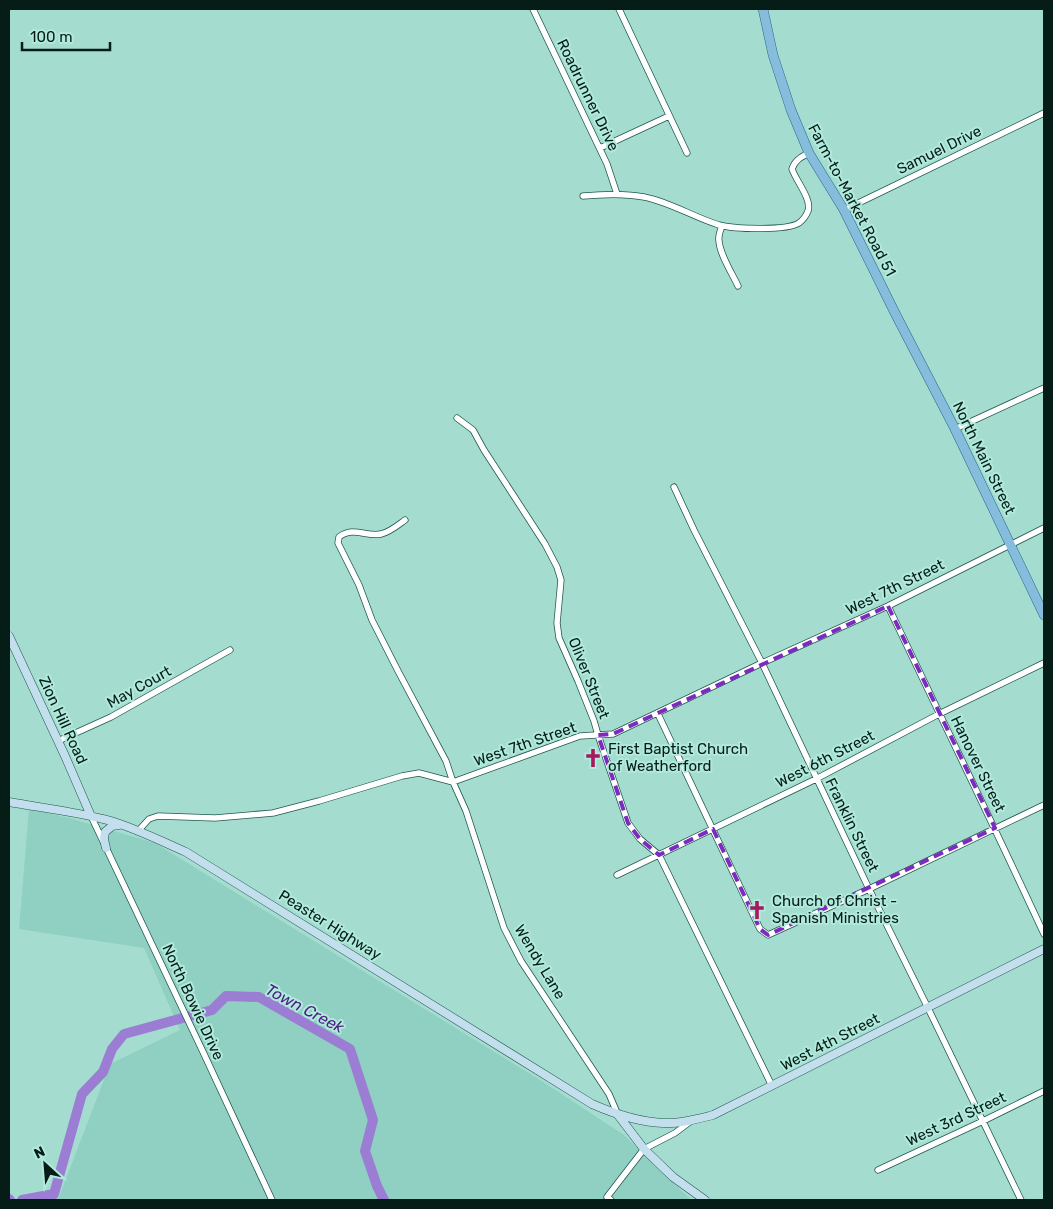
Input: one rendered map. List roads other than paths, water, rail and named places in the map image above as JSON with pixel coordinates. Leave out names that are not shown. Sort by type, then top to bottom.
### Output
[{"type":"main road","name":"Farm-to-Market Road 51","points":[[763,9],[773,55],[809,153],[844,210],[896,315]]},
{"type":"main road","name":"North Main Street","points":[[896,315],[955,428],[1044,615]]},
{"type":"main road","name":"Zion Hill Road","points":[[9,636],[58,741],[90,816]]},
{"type":"main road","points":[[66,812],[78,807],[81,802],[81,793]]},
{"type":"main road","name":"Peaster Highway","points":[[9,802],[90,816],[122,825],[139,830],[186,852],[592,1104],[618,1115]]},
{"type":"main road","points":[[106,848],[105,832],[112,826],[122,825]]},
{"type":"main road","name":"West 4th Street","points":[[618,1115],[641,1121],[665,1123],[713,1116],[1044,949]]},
{"type":"main road","points":[[618,1115],[644,1149],[673,1178],[705,1200]]},
{"type":"street","name":"Roadrunner Drive","points":[[533,9],[600,148],[617,194]]},
{"type":"street","points":[[619,9],[687,152]]},
{"type":"street","name":"Samuel Drive","points":[[844,210],[1044,113]]},
{"type":"street","points":[[600,148],[669,116]]},
{"type":"street","points":[[583,196],[617,194],[644,197],[665,203],[722,226],[764,228],[790,226],[798,224],[805,217],[808,210],[809,203],[792,170],[794,163],[798,159],[809,153]]},
{"type":"street","points":[[722,226],[719,242],[738,286]]},
{"type":"street","points":[[955,428],[1044,388]]},
{"type":"street","name":"Oliver Street","points":[[457,418],[472,430],[545,544],[557,567],[561,580],[557,623],[559,638],[594,720],[628,823],[640,839],[659,854],[772,1086]]},
{"type":"street","name":"Franklin Street","points":[[674,487],[762,663],[869,889],[1021,1200]]},
{"type":"street","name":"Wendy Lane","points":[[405,520],[384,534],[374,535],[351,531],[339,537],[338,542],[359,585],[372,620],[446,761],[466,811],[504,928],[521,962],[609,1094],[618,1115]]},
{"type":"street","name":"West 7th Street","points":[[453,782],[580,736],[613,734],[888,606],[1044,528]]},
{"type":"street","name":"Hanover Street","points":[[888,606],[1044,934]]},
{"type":"street","name":"May Court","points":[[58,741],[111,717],[230,650]]},
{"type":"street","name":"West 6th Street","points":[[617,875],[816,779],[939,714],[1044,663]]},
{"type":"street","points":[[658,714],[760,929],[768,935],[1044,805]]},
{"type":"street","points":[[139,830],[149,819],[158,816],[215,818],[273,813],[402,776],[419,773],[453,782]]},
{"type":"street","name":"North Bowie Drive","points":[[90,816],[272,1200]]},
{"type":"street","name":"West 3rd Street","points":[[878,1170],[1044,1091]]},
{"type":"street","points":[[610,1200],[607,1197],[644,1149],[693,1120]]},
{"type":"waterway","name":"Town Creek","points":[[22,1200],[54,1194],[82,1094],[103,1072],[112,1049],[124,1034],[212,1010],[226,996],[259,997],[350,1049],[373,1120],[365,1151],[384,1200]]},
{"type":"place","name":"First Baptist Church of Weatherford","points":[[593,758]]},
{"type":"place","name":"Church of Christ - Spanish Ministries","points":[[757,910]]}]
